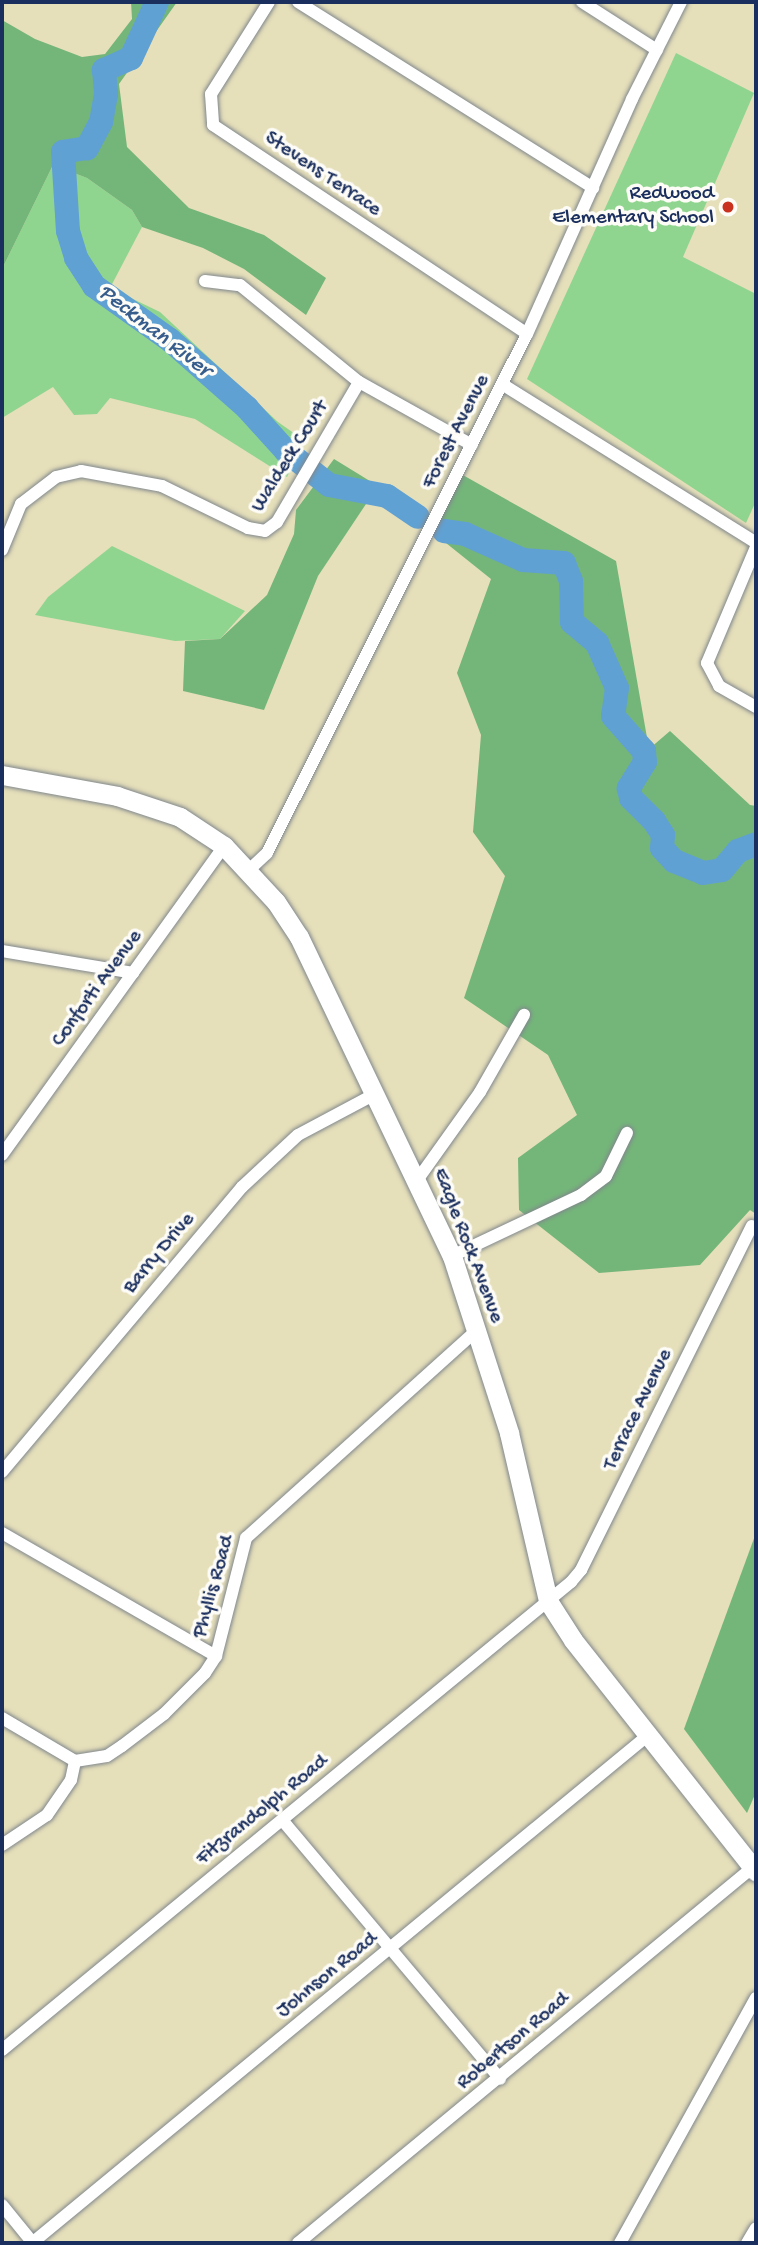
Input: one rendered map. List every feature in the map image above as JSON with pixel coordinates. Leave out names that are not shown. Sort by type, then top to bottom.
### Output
[{"type":"main road","name":"Eagle Rock Avenue","points":[[2,775],[149,805],[180,817],[224,846],[250,869],[299,937],[418,1179],[452,1256],[509,1433],[548,1601],[647,1736],[754,1870]]},
{"type":"street","name":"Stevens Terrace","points":[[269,2],[211,94],[213,125],[527,334]]},
{"type":"street","points":[[298,2],[593,188]]},
{"type":"street","points":[[582,2],[657,50]]},
{"type":"street","name":"Forest Avenue","points":[[250,869],[267,853],[472,445],[527,334],[681,2]]},
{"type":"street","points":[[205,281],[240,285],[359,382],[472,445]]},
{"type":"street","name":"Waldeck Court","points":[[2,550],[21,504],[56,477],[81,471],[137,479],[193,499],[257,532],[277,523],[359,382]]},
{"type":"street","points":[[502,384],[756,545],[707,663],[719,686],[756,707]]},
{"type":"street","name":"Conforti Avenue","points":[[2,1155],[224,846]]},
{"type":"street","points":[[2,951],[133,973]]},
{"type":"street","points":[[418,1179],[466,1113],[524,1016]]},
{"type":"street","name":"Barry Drive","points":[[2,1472],[242,1187],[298,1135],[375,1094]]},
{"type":"street","points":[[452,1256],[581,1195],[606,1176],[627,1133]]},
{"type":"street","name":"Terrace Avenue","points":[[548,1601],[581,1570],[752,1226]]},
{"type":"street","name":"Phyllis Road","points":[[75,1761],[107,1756],[164,1714],[216,1656],[246,1538],[476,1331]]},
{"type":"street","points":[[2,1534],[216,1656]]},
{"type":"street","name":"Fitzrandolph Road","points":[[2,2050],[548,1601]]},
{"type":"street","points":[[2,1718],[75,1761],[71,1780],[47,1815],[2,1845]]},
{"type":"street","name":"Johnson Road","points":[[32,2243],[647,1736]]},
{"type":"street","points":[[283,1821],[500,2079]]},
{"type":"street","name":"Robertson Road","points":[[298,2243],[754,1870]]},
{"type":"street","points":[[620,2243],[756,1998]]},
{"type":"street","points":[[2,2205],[32,2243]]},
{"type":"street","points":[[747,2243],[756,2228]]},
{"type":"green space","points":[[131,2],[177,2],[119,84],[127,147],[189,208],[264,235],[326,278],[306,315],[244,269],[203,248],[142,227],[132,210],[87,178],[53,165],[2,269],[2,20],[35,39],[82,57],[105,54],[132,19]]},
{"type":"green space","points":[[676,53],[754,93],[683,257],[756,294],[756,501],[746,523],[527,379]]},
{"type":"green space","points":[[53,165],[87,178],[132,210],[142,227],[110,288],[160,312],[278,422],[305,441],[287,477],[195,419],[110,398],[97,414],[74,415],[53,387],[2,418],[2,269]]},
{"type":"green space","points":[[334,459],[378,486],[318,576],[264,710],[183,691],[185,641],[220,639],[267,595],[294,534],[296,510]]},
{"type":"green space","points":[[461,474],[616,561],[649,749],[670,731],[750,805],[756,806],[756,1214],[750,1210],[700,1265],[599,1273],[519,1210],[518,1158],[577,1115],[548,1055],[464,998],[505,876],[473,832],[481,735],[457,673],[491,579],[431,531]]},
{"type":"green space","points":[[112,546],[245,611],[220,639],[175,641],[35,615],[48,597]]},
{"type":"green space","points":[[756,1533],[756,1792],[747,1813],[684,1729]]},
{"type":"waterway","name":"Peckman River","points":[[157,2],[131,58],[104,70],[106,94],[101,122],[87,148],[63,152],[68,231],[76,258],[94,286],[170,340],[247,408],[286,451],[329,485],[387,496],[418,517]]},
{"type":"waterway","name":"Peckman River","points":[[444,531],[465,534],[523,560],[564,563],[571,581],[572,622],[597,643],[617,688],[613,716],[644,751],[645,762],[629,788],[631,798],[654,821],[663,835],[662,848],[674,861],[703,873],[722,870],[738,851],[756,844]]},
{"type":"place","name":"Redwood Elementary School","points":[[728,207]]}]
